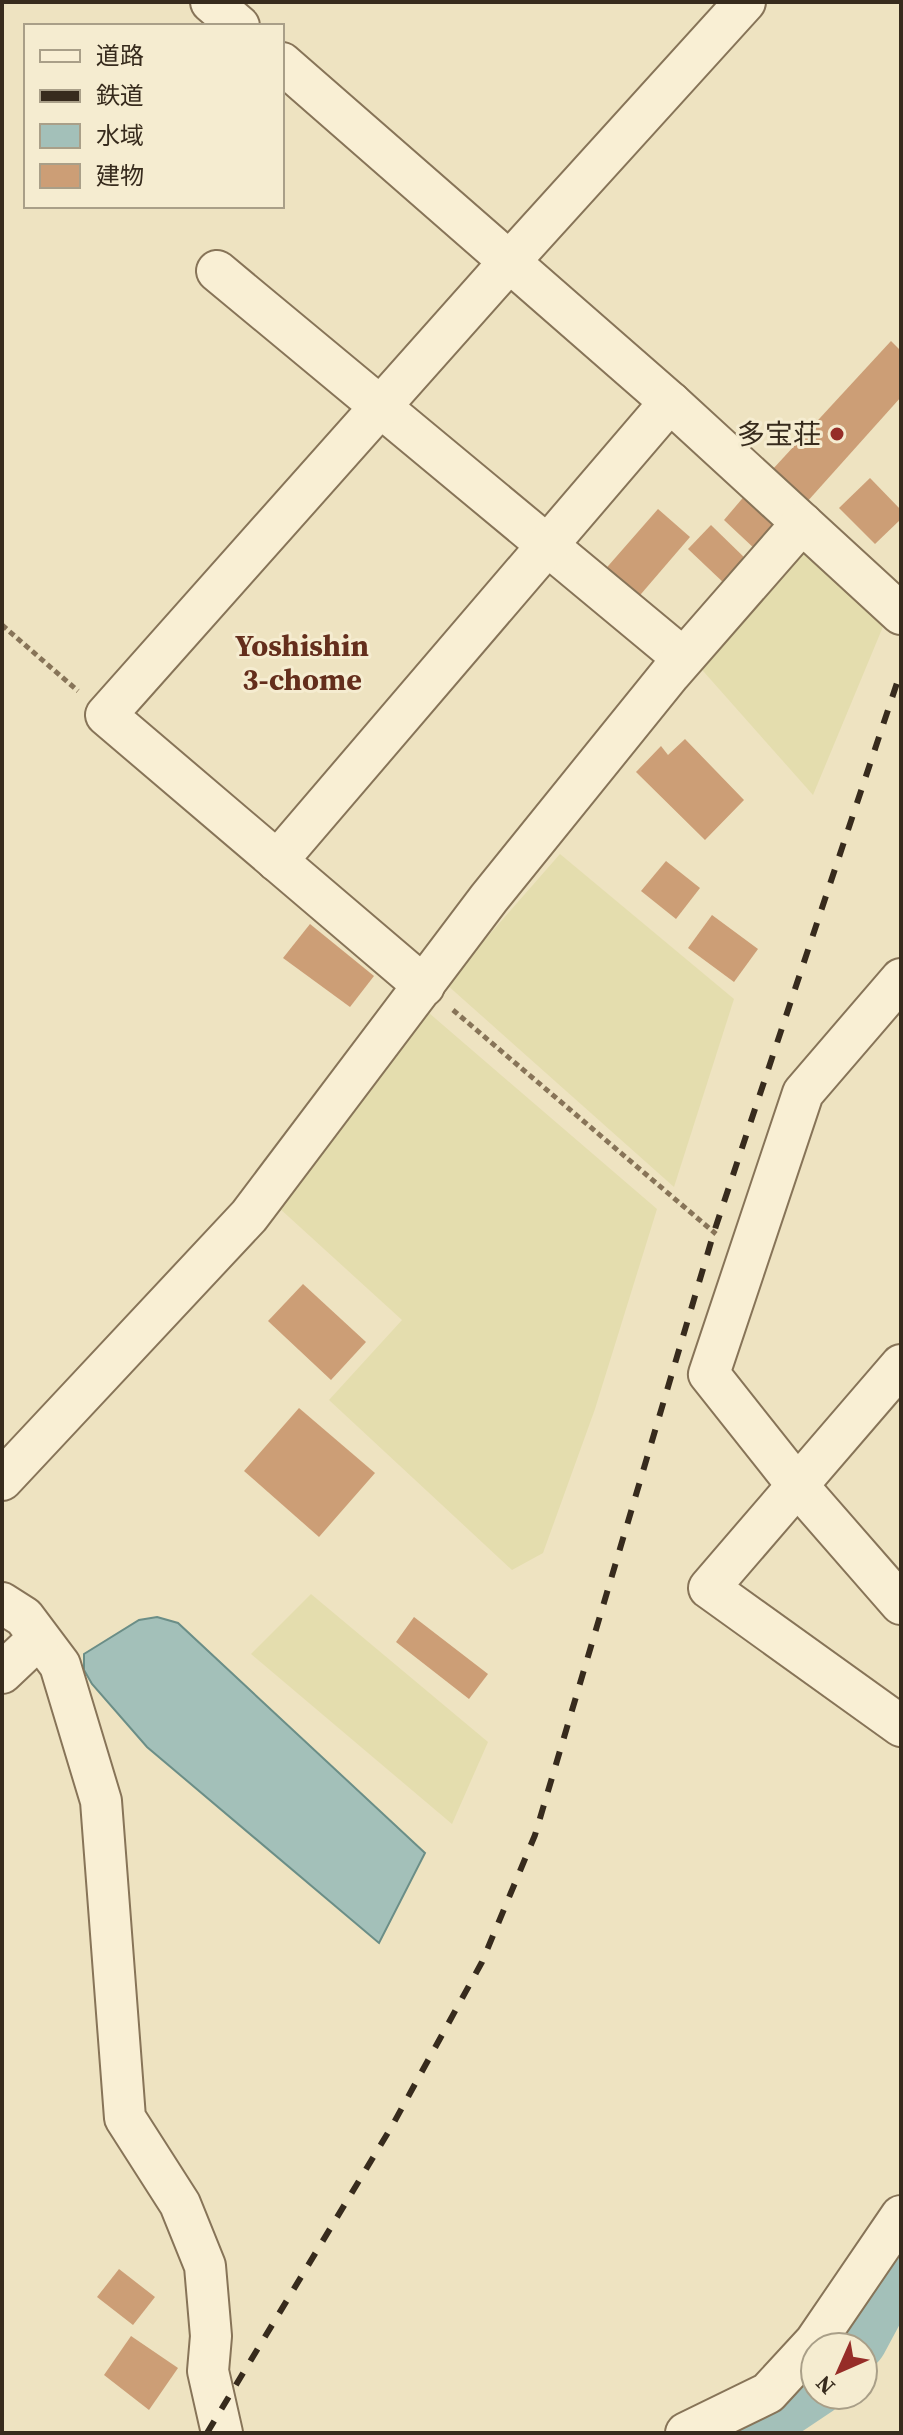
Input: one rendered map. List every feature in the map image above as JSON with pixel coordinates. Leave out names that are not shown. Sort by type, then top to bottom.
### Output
[{"type":"street","points":[[211,2],[237,24]]},
{"type":"street","points":[[424,986],[106,715],[745,2]]},
{"type":"street","points":[[284,65],[670,402],[901,614]]},
{"type":"street","points":[[217,271],[683,658]]},
{"type":"street","points":[[277,861],[670,402]]},
{"type":"street","points":[[2,1480],[249,1216],[489,898],[683,658],[802,523]]},
{"type":"street","points":[[901,979],[803,1093],[709,1374],[797,1485],[901,1604]]},
{"type":"street","points":[[901,1365],[709,1588],[901,1726]]},
{"type":"street","points":[[2,1603],[24,1617],[60,1665],[101,1801],[125,2118],[180,2204],[205,2266],[211,2336],[208,2371],[222,2433]]},
{"type":"street","points":[[2,1673],[39,1638]]},
{"type":"street","points":[[686,2433],[768,2393],[815,2342],[901,2216]]},
{"type":"path","points":[[2,625],[106,715]]},
{"type":"path","points":[[424,986],[714,1232],[746,1263]]},
{"type":"shaded area","points":[[806,538],[887,617],[813,795],[696,663]]},
{"type":"shaded area","points":[[560,854],[734,999],[674,1187],[446,984]]},
{"type":"shaded area","points":[[429,1013],[657,1209],[595,1409],[543,1553],[512,1570],[329,1400],[402,1320],[278,1207]]},
{"type":"shaded area","points":[[311,1594],[488,1742],[452,1824],[251,1654]]},
{"type":"water","points":[[157,1617],[178,1623],[425,1853],[379,1943],[147,1747],[92,1684],[84,1670],[84,1654],[139,1620]]},
{"type":"building","name":"多宝荘","points":[[891,341],[901,351],[901,397],[806,503],[772,470]]},
{"type":"building","points":[[870,478],[901,510],[901,519],[875,544],[839,508]]},
{"type":"building","points":[[747,493],[780,524],[757,551],[724,520]]},
{"type":"building","points":[[658,509],[690,537],[635,601],[602,573]]},
{"type":"building","points":[[711,525],[749,562],[726,585],[688,549]]},
{"type":"building","points":[[685,739],[744,800],[705,840],[636,772],[661,746],[668,755]]},
{"type":"building","points":[[666,861],[700,888],[676,919],[641,891]]},
{"type":"building","points":[[712,915],[758,949],[734,982],[688,948]]},
{"type":"building","points":[[310,924],[374,976],[350,1007],[283,958]]},
{"type":"building","points":[[303,1284],[366,1342],[331,1380],[268,1321]]},
{"type":"building","points":[[299,1408],[375,1473],[319,1537],[244,1471]]},
{"type":"building","points":[[414,1617],[488,1674],[469,1699],[396,1642]]},
{"type":"building","points":[[119,2269],[155,2297],[133,2325],[97,2297]]},
{"type":"building","points":[[131,2336],[178,2368],[149,2410],[104,2375]]},
{"type":"waterway","points":[[859,2331],[901,2252]]},
{"type":"waterway","points":[[732,2433],[760,2420],[799,2394]]},
{"type":"railway","points":[[207,2433],[392,2126],[482,1962],[535,1835],[714,1232],[901,671]]},
{"type":"place","name":"多宝荘","points":[[837,434]]},
{"type":"district","name":"Yoshishin 3-chome","points":[[302,662]]}]
